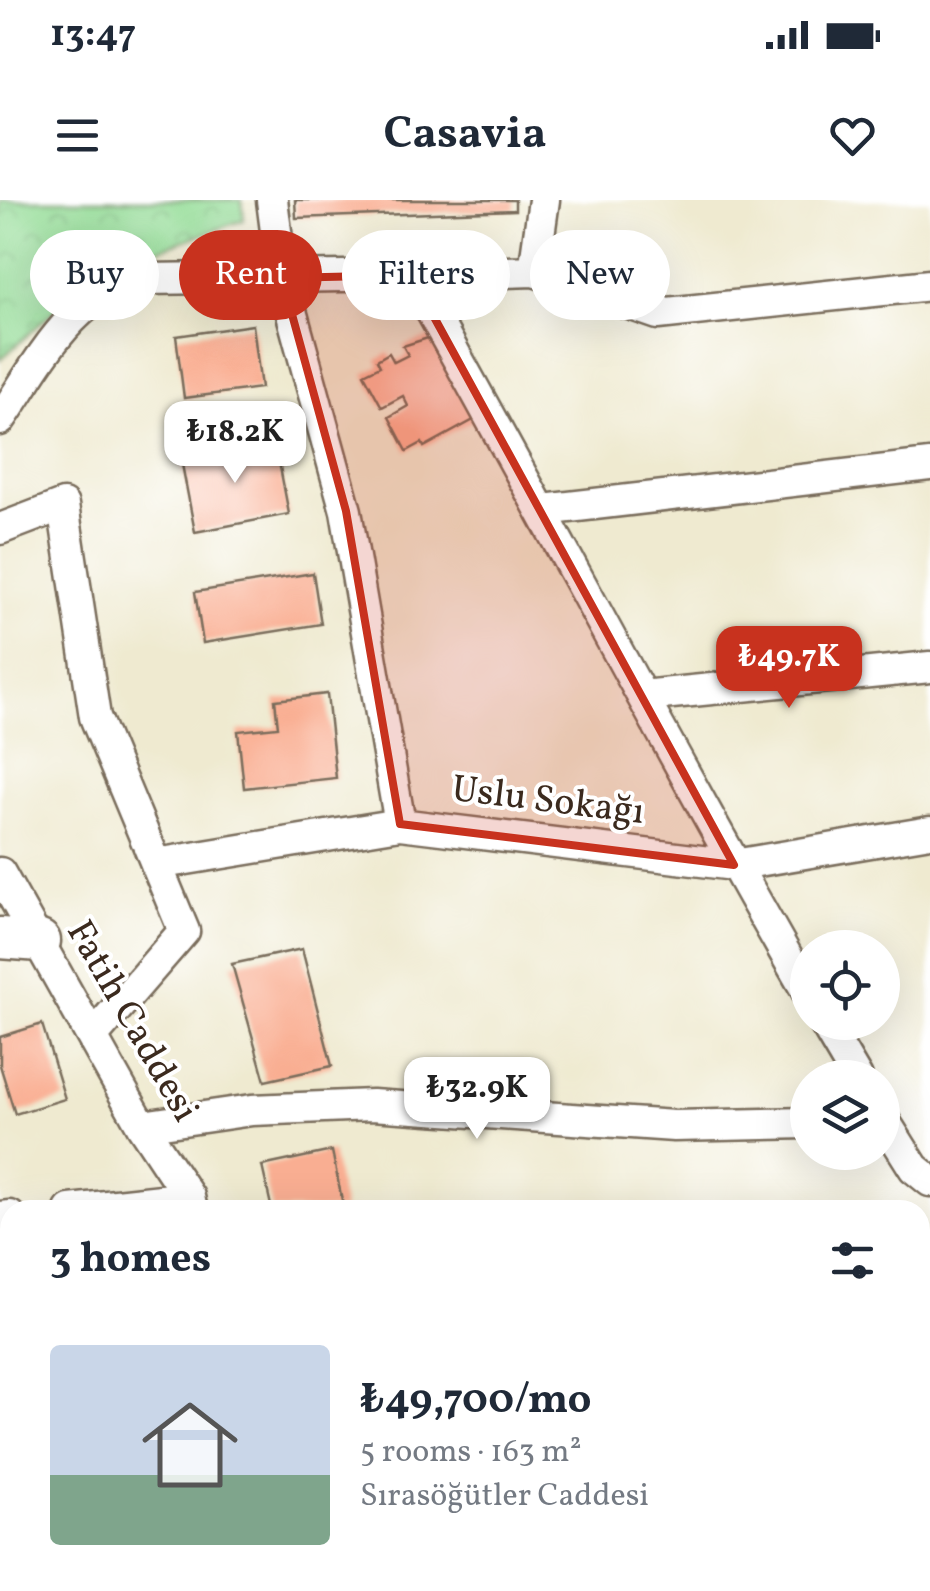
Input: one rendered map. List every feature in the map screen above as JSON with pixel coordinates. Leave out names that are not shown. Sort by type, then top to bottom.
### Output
[{"type":"street","points":[[272,200],[276,230]]},
{"type":"street","points":[[540,230],[544,200]]},
{"type":"street","points":[[0,420],[61,331],[101,294],[118,285],[146,279],[179,279]]},
{"type":"street","points":[[670,313],[930,286]]},
{"type":"street","points":[[293,320],[346,512],[400,824]]},
{"type":"street","points":[[437,320],[790,962]]},
{"type":"street","points":[[543,510],[930,465]]},
{"type":"street","points":[[0,528],[63,505],[95,717],[184,931],[93,1036]]},
{"type":"street","points":[[642,696],[930,667]]},
{"type":"street","name":"Uslu Sokağı","points":[[156,864],[400,824],[734,865],[930,832]]},
{"type":"street","name":"Fatih Caddesi","points":[[0,872],[20,940],[93,1036],[188,1200]]},
{"type":"street","points":[[142,1126],[252,1110],[372,1105],[674,1126],[790,1124]]},
{"type":"street","points":[[900,1146],[914,1168],[930,1181]]},
{"type":"highlighted area","points":[[411,275],[734,865],[400,824],[346,511],[282,278]]},
{"type":"green space","points":[[0,200],[242,200],[244,220],[215,230],[179,230],[179,242],[159,249],[159,230],[30,230],[30,320],[44,320],[0,360]]},
{"type":"building","points":[[295,200],[515,200],[515,210],[296,218]]},
{"type":"building","points":[[253,325],[261,388],[184,398],[176,336]]},
{"type":"building","points":[[431,337],[479,417],[424,447],[422,443],[407,451],[389,417],[408,406],[403,396],[382,407],[364,374],[380,366],[377,360],[389,353],[394,362],[408,355],[403,346]]},
{"type":"building","points":[[275,441],[289,514],[195,532],[181,459]]},
{"type":"building","points":[[313,573],[321,624],[203,643],[195,592]]},
{"type":"building","points":[[327,694],[336,778],[244,788],[238,731],[278,727],[275,700]]},
{"type":"building","points":[[302,949],[332,1066],[265,1081],[232,964]]},
{"type":"building","points":[[42,1024],[65,1099],[15,1114],[0,1065],[0,1037]]},
{"type":"building","points":[[332,1151],[342,1200],[270,1200],[262,1166]]}]
